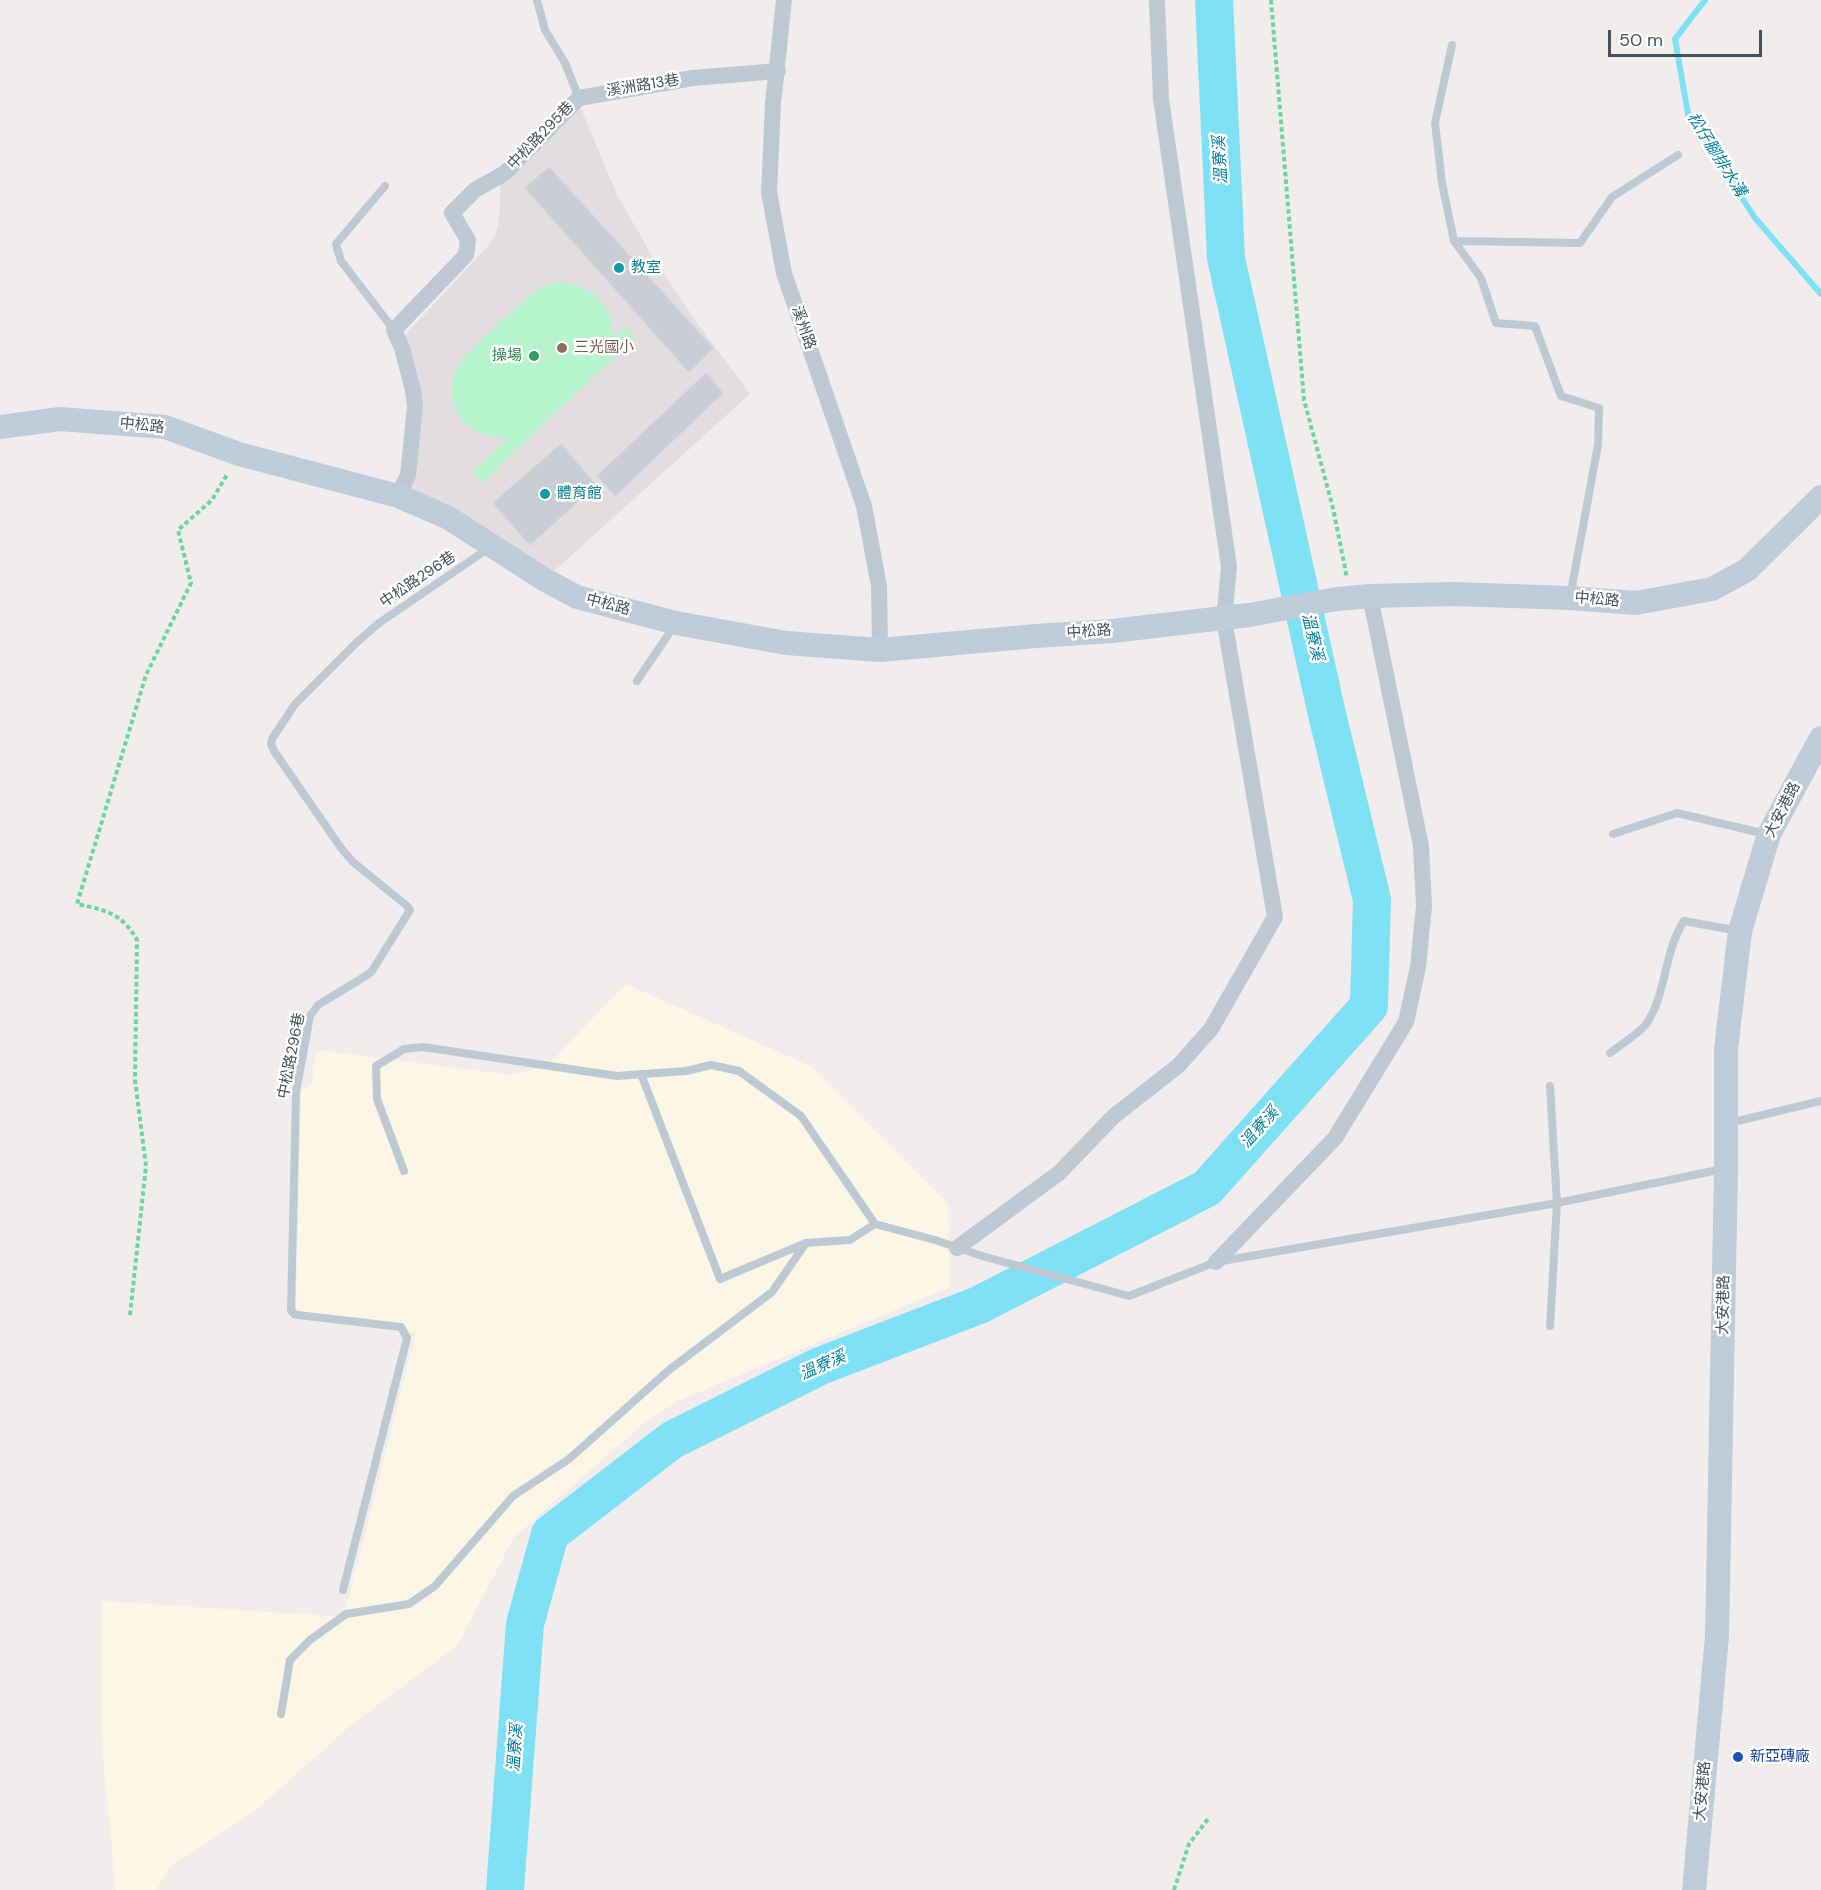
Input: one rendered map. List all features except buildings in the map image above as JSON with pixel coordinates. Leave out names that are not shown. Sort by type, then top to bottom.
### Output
[{"type":"street","name":"溪州路","points":[[784,0],[773,104],[769,192],[784,273],[864,506],[879,586],[880,650]]},
{"type":"street","points":[[957,1248],[1059,1173],[1114,1116],[1178,1066],[1211,1029],[1275,917],[1224,619],[1228,567],[1161,99],[1157,0]]},
{"type":"street","name":"溪洲路13巷","points":[[579,98],[693,78],[778,71]]},
{"type":"street","name":"中松路295巷","points":[[394,330],[466,255],[468,240],[452,213],[475,190],[505,173],[579,98]]},
{"type":"street","points":[[394,330],[402,348],[415,405],[408,475],[398,496]]},
{"type":"street","name":"中松路","points":[[0,427],[60,418],[165,427],[239,454],[398,496],[447,517],[544,580],[577,597],[676,623],[786,643],[880,650],[1112,631],[1224,619],[1353,598],[1454,594],[1636,603],[1712,589],[1747,570],[1821,497]]},
{"type":"street","points":[[1216,1262],[1335,1138],[1406,1022],[1418,967],[1424,906],[1421,846],[1353,598]]},
{"type":"street","name":"大安港路","points":[[1694,1890],[1717,1636],[1726,1169],[1726,1049],[1740,931],[1769,834],[1821,738]]},
{"type":"lane","points":[[537,0],[545,30],[565,63],[579,98]]},
{"type":"lane","points":[[1452,45],[1435,123],[1442,183],[1454,241],[1481,278],[1496,323],[1535,326],[1561,396],[1599,408],[1598,445],[1570,598]]},
{"type":"lane","points":[[1454,241],[1580,243],[1612,197],[1678,155]]},
{"type":"lane","points":[[385,186],[336,244],[341,261],[394,330]]},
{"type":"lane","name":"中松路296巷","points":[[343,1590],[407,1338],[401,1328],[298,1315],[291,1310],[296,1092],[310,1016],[318,1005],[372,971],[410,910],[406,904],[353,862],[341,848],[271,744],[295,704],[356,643],[379,623],[492,546]]},
{"type":"lane","points":[[637,681],[676,623]]},
{"type":"lane","points":[[1613,834],[1677,813],[1769,834]]},
{"type":"lane","points":[[1610,1053],[1646,1025],[1660,994],[1676,933],[1684,921],[1740,931]]},
{"type":"lane","points":[[404,1171],[377,1099],[376,1066],[404,1049],[423,1047],[616,1076],[686,1071],[711,1065],[739,1071],[801,1116],[875,1224],[1129,1296],[1216,1262],[1557,1203],[1726,1169]]},
{"type":"lane","points":[[641,1074],[720,1279],[806,1243],[850,1240],[875,1224]]},
{"type":"lane","points":[[1550,1086],[1557,1203],[1550,1326]]},
{"type":"lane","points":[[1725,1124],[1821,1101]]},
{"type":"lane","points":[[281,1714],[290,1660],[310,1640],[346,1614],[409,1604],[435,1586],[513,1496],[569,1459],[669,1370],[772,1292],[806,1243]]},
{"type":"path","points":[[1271,0],[1304,400],[1333,508],[1353,598]]},
{"type":"path","points":[[130,1314],[146,1166],[135,1080],[137,940],[129,925],[108,911],[77,904],[146,675],[191,583],[177,530],[212,500],[239,454]]},
{"type":"path","points":[[1174,1890],[1189,1844],[1208,1820]]},
{"type":"shaded area","name":"三光國小","points":[[577,99],[617,195],[654,259],[700,327],[750,394],[543,581],[394,494],[409,464],[405,335],[488,246],[496,233],[499,220],[501,180]]},
{"type":"shaded area","points":[[626,984],[812,1067],[948,1204],[950,1287],[680,1400],[644,1423],[514,1537],[457,1646],[352,1724],[256,1810],[173,1864],[156,1890],[116,1890],[102,1747],[101,1601],[344,1617],[416,1333],[296,1313],[301,1091],[312,1082],[316,1050],[511,1075],[547,1066]]},
{"type":"green space","points":[[562,282],[583,288],[600,300],[610,317],[613,338],[625,327],[635,337],[482,483],[472,473],[509,438],[482,434],[460,417],[453,401],[454,373],[478,343],[535,291],[543,286]]},
{"type":"waterway","name":"溫寮溪","points":[[505,1890],[525,1624],[550,1534],[672,1440],[820,1366],[979,1305],[1207,1188],[1369,1006],[1372,900],[1326,710],[1226,258],[1214,0]]},
{"type":"waterway","name":"松仔腳排水溝","points":[[1705,0],[1675,39],[1688,114],[1755,218],[1821,294]]},
{"type":"place","name":"教室","points":[[619,268]]},
{"type":"place","name":"三光國小","points":[[562,348]]},
{"type":"place","name":"操場","points":[[534,356]]},
{"type":"place","name":"體育館","points":[[545,494]]},
{"type":"place","name":"新亞磚廠","points":[[1738,1757]]}]
